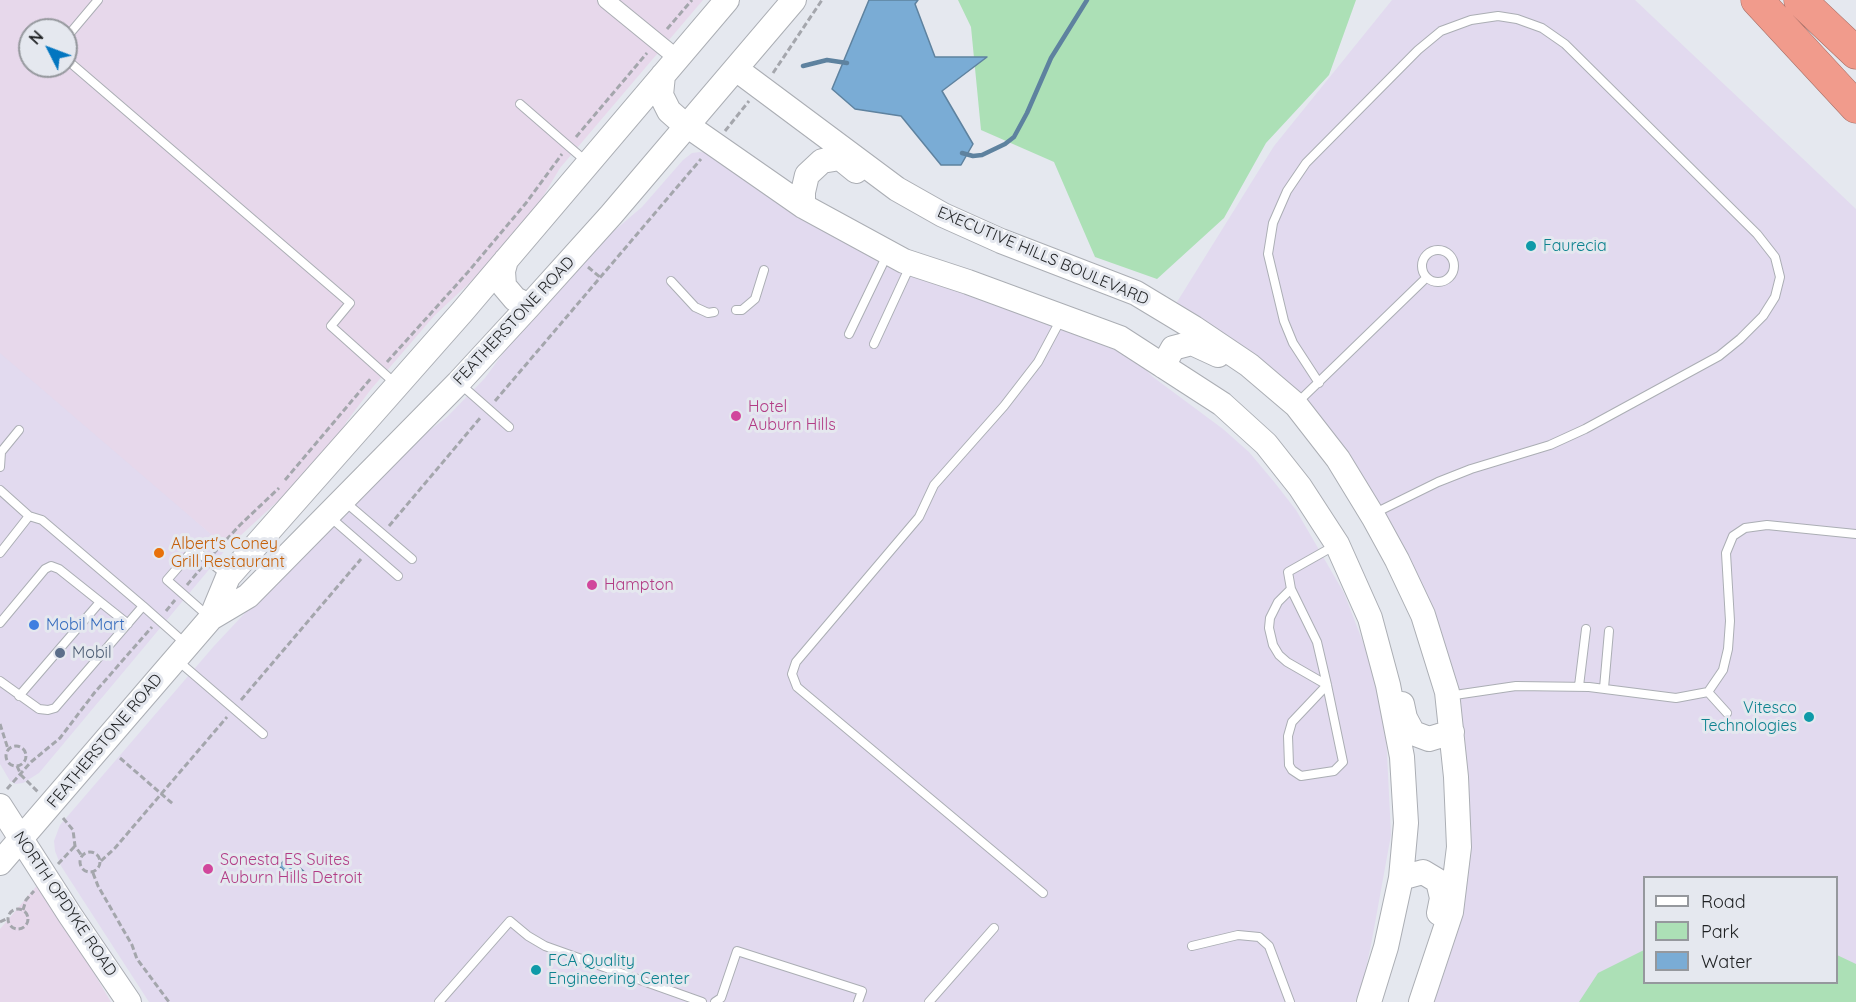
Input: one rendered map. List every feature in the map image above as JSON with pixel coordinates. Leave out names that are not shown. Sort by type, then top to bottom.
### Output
[{"type":"highway","points":[[1757,0],[1856,107]]},
{"type":"highway","points":[[1800,0],[1856,53]]},
{"type":"street","points":[[606,0],[670,67],[661,86],[669,111],[687,126],[803,206],[912,263],[1120,338],[1222,404],[1266,444],[1300,487],[1337,544],[1370,618],[1388,650],[1405,718],[1413,733],[1429,739],[1452,732]]},
{"type":"street","name":"FEATHERSTONE ROAD","points":[[211,618],[228,577],[398,385],[727,0]]},
{"type":"street","name":"FEATHERSTONE ROAD","points":[[0,863],[211,618],[248,596],[458,383],[529,306],[794,0]]},
{"type":"street","name":"EXECUTIVE HILLS BOULEVARD","points":[[736,69],[897,189],[943,215],[1001,241],[1136,293],[1249,365],[1296,405],[1338,459],[1372,514],[1424,615],[1448,696],[1456,777],[1459,847],[1451,912],[1421,1002]]},
{"type":"street","points":[[803,206],[807,175],[822,161],[840,158],[869,182],[905,201],[943,215]]},
{"type":"street","points":[[506,260],[502,271],[504,286],[515,299],[529,306]]},
{"type":"street","points":[[1163,366],[1173,348],[1192,343],[1215,353],[1261,389],[1296,405]]},
{"type":"street","points":[[1369,1002],[1386,947],[1401,878],[1406,823],[1402,757],[1388,685],[1370,618]]},
{"type":"street","name":"NORTH OPDYKE ROAD","points":[[0,806],[129,1002]]},
{"type":"street","points":[[1401,878],[1423,872],[1438,881],[1442,898],[1434,933],[1430,978]]},
{"type":"lane","points":[[78,24],[98,0]]},
{"type":"lane","points":[[1319,383],[1293,343],[1284,321],[1268,254],[1273,223],[1287,191],[1306,163],[1418,50],[1441,31],[1471,20],[1498,16],[1517,19],[1542,28],[1565,44],[1757,234],[1775,257],[1780,277],[1774,297],[1763,316],[1719,356],[1550,446],[1471,469],[1438,482],[1372,514]]},
{"type":"lane","points":[[78,69],[350,303],[331,326],[398,385]]},
{"type":"lane","points":[[520,104],[588,163]]},
{"type":"lane","points":[[849,334],[888,252]]},
{"type":"lane","points":[[874,344],[912,263]]},
{"type":"lane","points":[[736,310],[741,310],[755,299],[764,270]]},
{"type":"lane","points":[[1296,405],[1426,278]]},
{"type":"lane","points":[[671,281],[695,307],[708,313],[714,312]]},
{"type":"lane","points":[[1043,893],[797,687],[792,675],[796,662],[919,517],[934,485],[1004,406],[1038,362],[1062,316]]},
{"type":"lane","points":[[458,383],[509,427]]},
{"type":"lane","points":[[0,467],[1,452],[20,429]]},
{"type":"lane","points":[[0,490],[29,516],[47,524],[143,606],[181,652],[263,734]]},
{"type":"lane","points":[[335,507],[412,559]]},
{"type":"lane","points":[[335,507],[398,576]]},
{"type":"lane","points":[[0,553],[29,516]]},
{"type":"lane","points":[[1448,696],[1516,686],[1579,686],[1676,698],[1708,692],[1723,670],[1728,649],[1730,621],[1725,568],[1726,554],[1733,536],[1745,528],[1767,525],[1856,534]]},
{"type":"lane","points":[[1327,685],[1292,722],[1288,736],[1289,765],[1301,776],[1334,771],[1343,762],[1327,685],[1317,642],[1292,589],[1288,572],[1337,544]]},
{"type":"lane","points":[[211,618],[167,580],[194,549],[228,577]]},
{"type":"lane","points":[[0,623],[45,569],[51,566],[59,569],[128,624]]},
{"type":"lane","points":[[1292,589],[1278,602],[1270,618],[1269,628],[1273,645],[1287,662],[1327,685]]},
{"type":"lane","points":[[19,696],[100,602]]},
{"type":"lane","points":[[0,681],[39,709],[56,708],[143,606]]},
{"type":"lane","points":[[1579,686],[1586,629]]},
{"type":"lane","points":[[1604,688],[1609,631]]},
{"type":"lane","points":[[1708,692],[1727,713]]},
{"type":"lane","points":[[439,1002],[510,921],[545,946],[702,1002]]},
{"type":"lane","points":[[929,1002],[994,928]]},
{"type":"lane","points":[[1192,946],[1238,936],[1250,935],[1259,938],[1269,946],[1290,1002]]},
{"type":"lane","points":[[715,1002],[721,998],[737,951],[862,991],[858,1002]]},
{"type":"path","points":[[672,23],[692,0]]},
{"type":"path","points":[[768,79],[822,0]]},
{"type":"path","points":[[578,134],[644,57]]},
{"type":"path","points":[[719,137],[754,96]]},
{"type":"path","points":[[606,101],[612,106]]},
{"type":"path","points":[[492,404],[705,154]]},
{"type":"path","points":[[391,358],[476,263],[526,203],[558,159]]},
{"type":"path","points":[[583,262],[600,278]]},
{"type":"path","points":[[214,554],[240,525],[280,487],[369,380]]},
{"type":"path","points":[[387,529],[482,417]]},
{"type":"path","points":[[242,700],[363,557]]},
{"type":"path","points":[[188,585],[204,565]]},
{"type":"path","points":[[165,612],[175,600]]},
{"type":"path","points":[[12,783],[31,762],[60,738],[95,692],[149,631]]},
{"type":"path","points":[[101,861],[95,853],[88,852],[82,856],[81,868],[93,873],[100,867],[101,861],[111,853],[225,719]]},
{"type":"path","points":[[0,724],[8,749],[7,760],[11,765],[16,766],[25,762],[26,751],[22,747],[16,745],[8,749]]},
{"type":"path","points":[[120,758],[173,804]]},
{"type":"path","points":[[16,766],[21,775],[28,780]]},
{"type":"path","points":[[67,822],[73,830],[75,846],[82,856]]},
{"type":"path","points":[[66,856],[75,846]]},
{"type":"path","points":[[93,873],[137,959],[169,1002]]},
{"type":"path","points":[[22,910],[26,900]]},
{"type":"path","points":[[0,922],[8,918],[13,910],[22,910],[27,914],[28,921],[23,929],[13,929],[8,918]]},
{"type":"shaded area","points":[[0,0],[703,0],[560,168],[538,205],[494,260],[434,316],[372,388],[339,435],[291,489],[227,548],[0,353]]},
{"type":"shaded area","points":[[1392,0],[1635,0],[1856,209],[1856,1002],[1426,1002],[1448,931],[1448,679],[1330,441],[1172,310],[1274,146]]},
{"type":"shaded area","points":[[692,153],[708,153],[1113,349],[1141,365],[1153,377],[1223,429],[1249,452],[1296,510],[1344,593],[1371,663],[1386,733],[1391,835],[1371,945],[1363,982],[1355,1002],[149,1002],[61,866],[54,841],[60,825],[214,646],[274,582],[413,443],[447,417],[485,378],[514,338],[594,248],[642,207],[683,160]]},
{"type":"shaded area","points":[[0,347],[227,548],[39,773],[23,783],[15,784],[10,781],[0,764]]},
{"type":"shaded area","points":[[40,882],[111,1002],[0,1002],[0,929]]},
{"type":"green space","points":[[958,0],[1356,0],[1329,75],[1266,143],[1224,218],[1157,279],[1095,257],[1054,162],[981,130],[971,27]]},
{"type":"green space","points":[[1643,950],[1643,984],[1838,984],[1838,955],[1856,964],[1856,1002],[1579,1002],[1598,973]]},
{"type":"water","points":[[869,0],[918,0],[915,4],[935,57],[987,57],[942,91],[973,144],[961,165],[941,165],[901,116],[855,109],[832,89]]},
{"type":"water","points":[[287,857],[306,873],[298,883],[279,866]]},
{"type":"waterway","points":[[962,153],[973,156],[982,155],[1014,137],[1051,58],[1087,0]]},
{"type":"waterway","points":[[803,66],[827,60],[847,63]]},
{"type":"place","name":"Faurecia","points":[[1531,246]]},
{"type":"place","name":"Hotel Auburn Hills","points":[[736,416]]},
{"type":"place","name":"Albert's Coney Grill Restaurant","points":[[159,553]]},
{"type":"place","name":"Hampton","points":[[592,585]]},
{"type":"place","name":"Mobil Mart","points":[[34,625]]},
{"type":"place","name":"Mobil","points":[[60,653]]},
{"type":"place","name":"Vitesco Technologies","points":[[1809,717]]},
{"type":"place","name":"Sonesta ES Suites Auburn Hills Detroit","points":[[208,869]]},
{"type":"place","name":"FCA Quality Engineering Center","points":[[536,970]]}]
